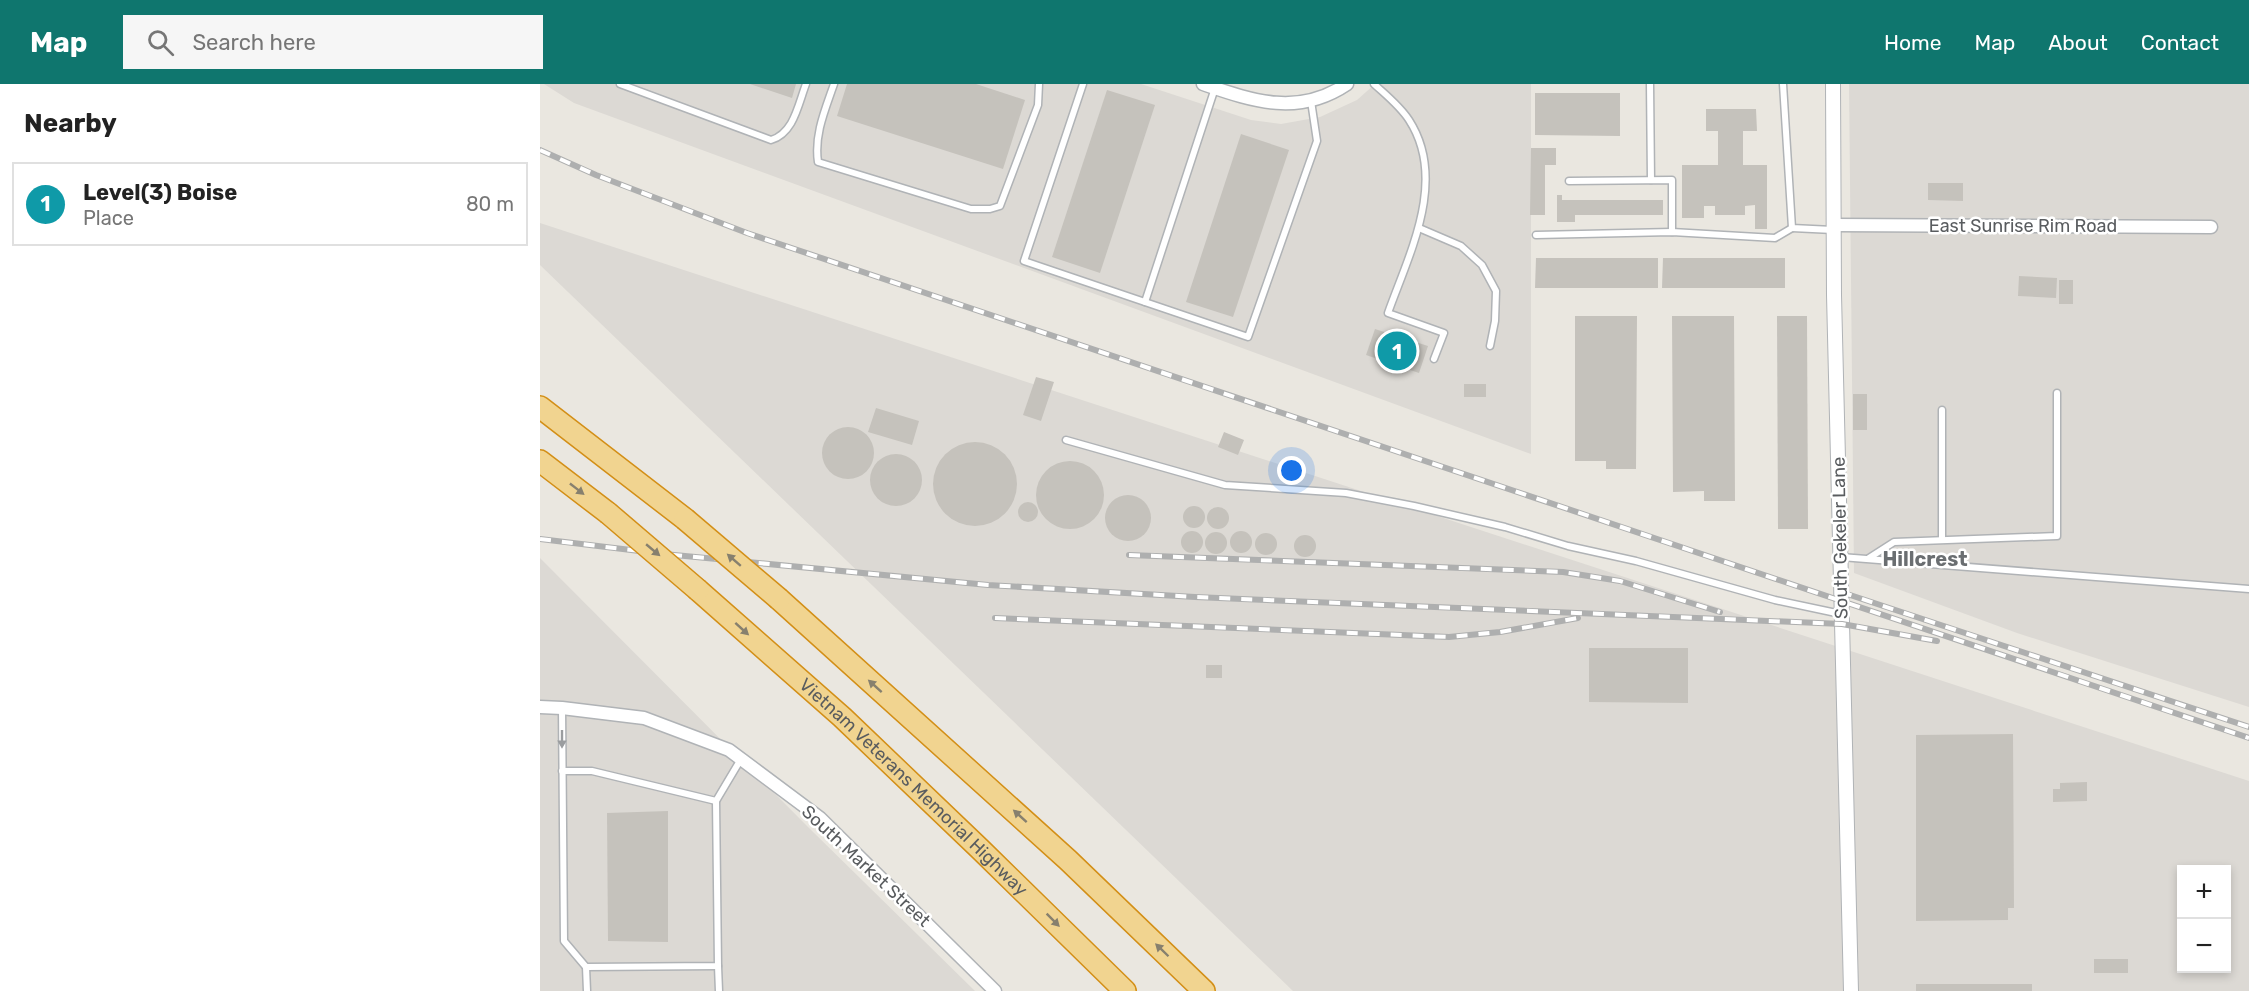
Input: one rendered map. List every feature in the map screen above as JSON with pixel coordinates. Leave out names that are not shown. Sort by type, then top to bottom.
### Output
[{"type":"highway","points":[[540,396],[636,480]]},
{"type":"highway","points":[[540,407],[686,519],[779,598],[1068,860],[1204,991]]},
{"type":"highway","name":"Vietnam Veterans Memorial Highway","points":[[542,463],[608,513],[842,717],[1125,991]]},
{"type":"street","points":[[1209,86],[1263,103],[1282,104],[1311,100],[1337,91],[1347,84]]},
{"type":"street","name":"South Gekeler Lane","points":[[1833,84],[1841,614],[1851,991]]},
{"type":"street","name":"East Sunrise Rim Road","points":[[1834,228],[2211,227]]},
{"type":"street","name":"South Market Street","points":[[540,707],[644,718],[729,750],[820,818],[995,991]]},
{"type":"lane","points":[[620,84],[771,140],[782,137],[789,129],[806,84]]},
{"type":"lane","points":[[834,84],[818,131],[816,148],[818,162],[971,209],[990,209],[1000,206],[1038,105],[1039,84]]},
{"type":"lane","points":[[1083,84],[1024,261],[1248,337],[1317,141],[1311,100]]},
{"type":"lane","points":[[1374,84],[1395,103],[1410,121],[1425,162],[1426,188],[1419,228],[1388,313],[1444,333],[1434,359]]},
{"type":"lane","points":[[1650,84],[1651,180]]},
{"type":"lane","points":[[1783,84],[1792,228]]},
{"type":"lane","points":[[1145,302],[1209,86]]},
{"type":"lane","points":[[1569,181],[1672,180],[1672,232]]},
{"type":"lane","points":[[1419,228],[1461,246],[1482,265],[1496,291],[1495,321],[1490,346]]},
{"type":"lane","points":[[1536,235],[1672,232],[1775,238],[1792,228],[1834,228]]},
{"type":"lane","points":[[1868,559],[1894,542],[2057,536],[2057,393]]},
{"type":"lane","points":[[1942,410],[1942,539]]},
{"type":"lane","points":[[1066,440],[1225,485],[1346,493],[1414,506],[1687,574],[1775,600],[1841,614]]},
{"type":"lane","points":[[1840,556],[2249,589]]},
{"type":"lane","points":[[562,708],[564,941],[586,967],[587,991]]},
{"type":"lane","points":[[718,991],[716,801],[741,759]]},
{"type":"lane","points":[[562,771],[592,771],[716,801]]},
{"type":"lane","points":[[586,967],[718,966]]},
{"type":"shaded area","points":[[544,84],[1141,84],[1251,120],[1281,124],[1320,117],[1357,100],[1375,84],[1531,84],[1531,454],[574,103]]},
{"type":"shaded area","points":[[1849,84],[2249,84],[2249,707],[2017,633],[1854,573]]},
{"type":"shaded area","points":[[540,223],[2249,781],[2249,991],[1293,991],[540,265]]},
{"type":"shaded area","points":[[540,558],[808,827],[975,991],[540,991]]},
{"type":"building","points":[[750,84],[796,84],[792,98]]},
{"type":"building","points":[[847,84],[976,84],[1025,100],[1003,169],[837,116]]},
{"type":"building","points":[[1107,90],[1155,105],[1100,273],[1052,257]]},
{"type":"building","points":[[1535,93],[1620,93],[1620,136],[1535,135]]},
{"type":"building","points":[[1706,109],[1756,109],[1757,131],[1743,131],[1743,165],[1767,165],[1767,229],[1755,229],[1755,205],[1745,206],[1745,215],[1715,215],[1715,206],[1704,206],[1704,218],[1682,218],[1682,165],[1718,165],[1718,131],[1706,131]]},
{"type":"building","points":[[1241,134],[1289,150],[1233,317],[1186,302]]},
{"type":"building","points":[[1531,148],[1556,148],[1556,165],[1545,165],[1545,215],[1530,215]]},
{"type":"building","points":[[1928,183],[1963,183],[1963,201],[1928,200]]},
{"type":"building","points":[[1557,195],[1562,195],[1562,200],[1663,200],[1663,215],[1575,215],[1575,222],[1557,222]]},
{"type":"building","points":[[1536,258],[1658,258],[1658,288],[1535,288]]},
{"type":"building","points":[[1663,258],[1785,258],[1785,288],[1662,288]]},
{"type":"building","points":[[2019,276],[2057,278],[2056,298],[2018,296]]},
{"type":"building","points":[[2059,280],[2073,280],[2073,304],[2059,304]]},
{"type":"building","points":[[1575,316],[1637,316],[1636,469],[1606,469],[1606,461],[1575,461]]},
{"type":"building","points":[[1672,316],[1734,316],[1735,501],[1704,501],[1704,491],[1673,492]]},
{"type":"building","points":[[1777,316],[1807,316],[1808,529],[1778,529]]},
{"type":"building","points":[[1375,329],[1428,346],[1419,373],[1366,355]]},
{"type":"building","points":[[1036,377],[1054,382],[1041,421],[1023,415]]},
{"type":"building","points":[[1464,384],[1486,384],[1486,397],[1464,397]]},
{"type":"building","points":[[1853,394],[1867,394],[1867,430],[1853,430]]},
{"type":"building","points":[[876,408],[919,421],[912,445],[868,432]]},
{"type":"building","points":[[848,427],[858,429],[866,435],[872,443],[874,453],[872,463],[866,471],[858,477],[848,479],[838,477],[830,471],[824,463],[822,453],[824,443],[830,435],[838,429]]},
{"type":"building","points":[[1224,432],[1244,440],[1238,455],[1218,447]]},
{"type":"building","points":[[975,442],[991,445],[1005,454],[1014,468],[1017,484],[1014,500],[1005,514],[991,523],[975,526],[959,523],[945,514],[936,500],[933,484],[936,468],[945,454],[959,445]]},
{"type":"building","points":[[896,454],[910,458],[918,466],[922,480],[918,494],[910,502],[896,506],[882,502],[874,494],[870,480],[874,466],[882,458]]},
{"type":"building","points":[[1070,461],[1083,464],[1094,471],[1101,482],[1104,495],[1101,508],[1094,519],[1083,526],[1070,529],[1057,526],[1046,519],[1039,508],[1036,495],[1039,482],[1046,471],[1057,464]]},
{"type":"building","points":[[1128,495],[1144,502],[1151,518],[1144,534],[1128,541],[1112,534],[1105,518],[1112,502]]},
{"type":"building","points":[[1028,502],[1035,505],[1038,512],[1035,519],[1028,522],[1021,519],[1018,512],[1021,505]]},
{"type":"building","points":[[1194,506],[1202,509],[1205,517],[1202,525],[1194,528],[1186,525],[1183,517],[1186,509]]},
{"type":"building","points":[[1218,507],[1226,510],[1229,518],[1226,526],[1218,529],[1210,526],[1207,518],[1210,510]]},
{"type":"building","points":[[1192,531],[1200,534],[1203,542],[1200,550],[1192,553],[1184,550],[1181,542],[1184,534]]},
{"type":"building","points":[[1241,531],[1249,534],[1252,542],[1249,550],[1241,553],[1233,550],[1230,542],[1233,534]]},
{"type":"building","points":[[1216,532],[1224,535],[1227,543],[1224,551],[1216,554],[1208,551],[1205,543],[1208,535]]},
{"type":"building","points":[[1266,533],[1274,536],[1277,544],[1274,552],[1266,555],[1258,552],[1255,544],[1258,536]]},
{"type":"building","points":[[1305,535],[1313,538],[1316,546],[1313,554],[1305,557],[1297,554],[1294,546],[1297,538]]},
{"type":"building","points":[[1589,648],[1688,648],[1688,703],[1589,702]]},
{"type":"building","points":[[1206,665],[1222,665],[1222,678],[1206,678]]},
{"type":"building","points":[[2013,734],[2014,908],[2008,908],[2008,920],[1916,921],[1916,735]]},
{"type":"building","points":[[2087,782],[2087,801],[2053,802],[2053,789],[2060,789],[2060,783]]},
{"type":"building","points":[[668,811],[668,942],[608,941],[607,813]]},
{"type":"building","points":[[2094,959],[2128,959],[2128,973],[2094,973]]},
{"type":"building","points":[[1916,984],[2032,984],[2032,991],[1916,991]]},
{"type":"railway","points":[[540,150],[596,175],[747,233],[2249,738]]},
{"type":"railway","points":[[540,539],[664,554],[988,585],[1195,597],[1842,624],[1937,641]]},
{"type":"railway","points":[[1129,555],[1563,572],[1620,581],[1720,612]]},
{"type":"railway","points":[[1841,592],[2249,727]]},
{"type":"railway","points":[[995,618],[1449,637],[1500,632],[1578,618]]},
{"type":"place","name":"Level(3) Boise","points":[[1397,351]]},
{"type":"district","name":"Hillcrest","points":[[1925,559]]}]
